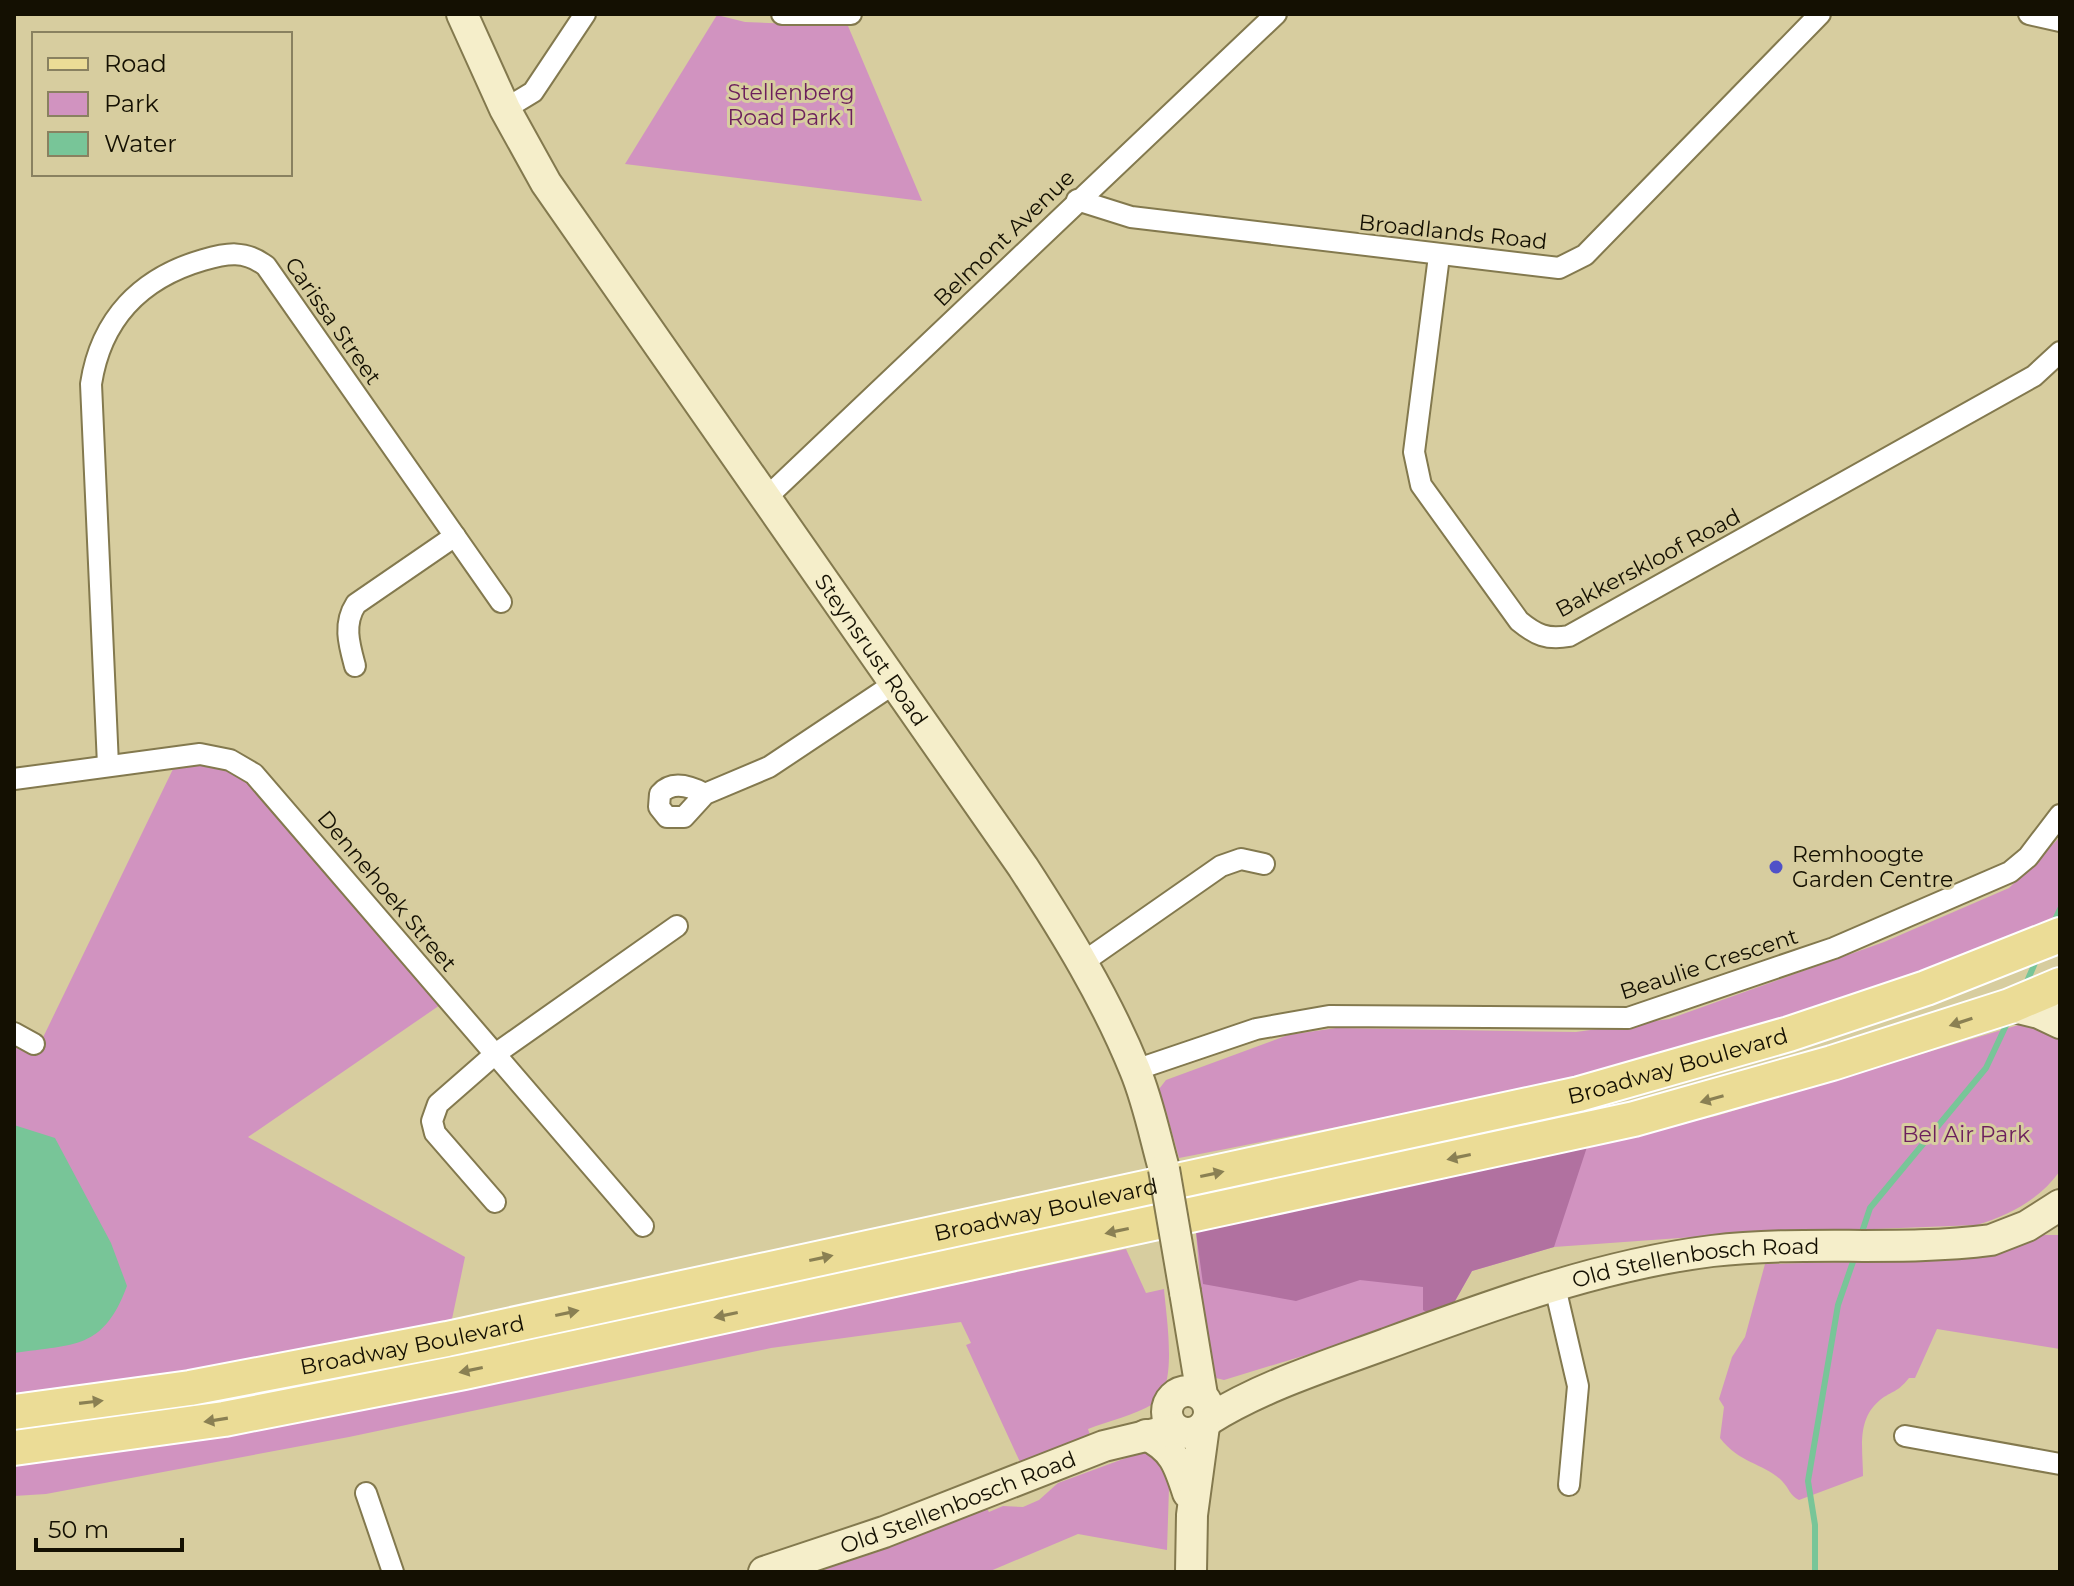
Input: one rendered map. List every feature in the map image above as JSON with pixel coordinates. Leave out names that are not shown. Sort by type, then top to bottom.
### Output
[{"type":"main road","name":"Broadway Boulevard","points":[[14,1412],[190,1388],[447,1339],[1579,1094],[1789,1034],[1926,988],[2060,935]]},
{"type":"main road","name":"Broadway Boulevard","points":[[14,1448],[224,1419],[464,1372],[1512,1146],[1700,1102],[2010,1006],[2060,985]]},
{"type":"street","name":"Steynsrust Road","points":[[462,14],[505,109],[546,183],[1023,867],[1082,963],[1140,1084],[1164,1169],[1188,1325],[1185,1415],[1198,1460],[1190,1504]]},
{"type":"street","points":[[505,109],[533,92],[585,14]]},
{"type":"street","points":[[782,14],[851,14]]},
{"type":"street","name":"Belmont Avenue","points":[[766,498],[1276,14]]},
{"type":"street","name":"Broadlands Road","points":[[1077,200],[1131,217],[1559,268],[1585,255],[1820,14]]},
{"type":"street","points":[[2029,14],[2060,21]]},
{"type":"street","name":"Carissa Street","points":[[108,765],[91,384],[95,358],[123,310],[147,284],[171,269],[224,254],[247,255],[266,266],[501,602]]},
{"type":"street","name":"Bakkerskloof Road","points":[[1439,256],[1414,452],[1415,470],[1421,485],[1519,621],[1537,635],[1553,639],[1569,636],[2034,376],[2052,371],[2060,352]]},
{"type":"street","points":[[355,666],[348,631],[350,614],[356,604],[455,536]]},
{"type":"street","points":[[705,794],[769,767],[895,683]]},
{"type":"street","name":"Dennehoek Street","points":[[14,779],[200,754],[230,760],[254,774],[643,1226]]},
{"type":"street","name":"Beaulie Crescent","points":[[1140,1084],[1256,1029],[1329,1016],[1601,1020],[1654,1011],[1834,948],[2010,872],[2028,857],[2060,815]]},
{"type":"street","points":[[1082,963],[1221,866],[1241,859],[1264,864]]},
{"type":"street","points":[[495,1202],[435,1133],[432,1121],[438,1104],[494,1055],[677,926]]},
{"type":"street","points":[[2010,1006],[2039,1013],[2060,1023]]},
{"type":"street","points":[[14,1033],[34,1044]]},
{"type":"street","name":"Old Stellenbosch Road","points":[[1185,1415],[1240,1400],[1512,1299],[1658,1260],[1713,1251],[1991,1240],[2027,1226],[2060,1205]]},
{"type":"street","points":[[1555,1287],[1578,1386],[1569,1485]]},
{"type":"street","name":"Old Stellenbosch Road","points":[[764,1572],[899,1526],[1312,1364],[1336,1362]]},
{"type":"street","points":[[1198,1460],[1213,1436],[1231,1419],[1257,1400],[1295,1380]]},
{"type":"street","points":[[1185,1415],[1191,1572]]},
{"type":"street","points":[[1905,1436],[2060,1464]]},
{"type":"street","points":[[366,1493],[393,1572]]},
{"type":"green space","name":"Stellenberg Road Park 1","points":[[717,15],[745,22],[848,26],[922,201],[625,164]]},
{"type":"green space","points":[[201,763],[229,769],[250,781],[443,1003],[248,1137],[465,1257],[452,1319],[234,1362],[14,1393],[14,1044],[35,1054],[174,767]]},
{"type":"green space","points":[[2060,837],[2060,917],[1874,989],[1746,1030],[1618,1066],[1506,1092],[1179,1158],[1166,1111],[1160,1112],[1156,1093],[1166,1080],[1288,1035],[1336,1028],[1576,1032],[1669,1019],[1884,942],[2009,888]]},
{"type":"green space","name":"Bel Air Park","points":[[2025,1023],[2060,1032],[2060,1171],[2033,1198],[2001,1216],[1977,1225],[1722,1235],[1554,1247],[1472,1271],[1455,1301],[1434,1316],[1224,1380],[1212,1377],[1207,1368],[1196,1232],[1716,1116]]},
{"type":"green space","points":[[2039,1235],[2060,1235],[2060,1349],[1937,1329],[1915,1378],[1909,1378],[1880,1400],[1867,1417],[1862,1435],[1863,1476],[1799,1500],[1775,1475],[1736,1453],[1720,1438],[1724,1407],[1719,1399],[1732,1357],[1745,1337],[1765,1264],[1963,1259]]},
{"type":"green space","points":[[1126,1249],[1146,1293],[1164,1289],[1169,1351],[1166,1384],[1161,1396],[1146,1408],[1088,1429],[1090,1435],[1020,1462],[966,1345],[971,1343],[961,1322],[771,1348],[349,1437],[46,1494],[14,1496],[14,1466],[227,1435],[469,1388]]},
{"type":"green space","points":[[1142,1452],[1163,1459],[1169,1488],[1167,1550],[1078,1534],[988,1572],[816,1572],[877,1552],[986,1507],[989,1512],[1003,1506],[1023,1507],[1039,1500],[1058,1483]]},
{"type":"shaded area","points":[[1587,1147],[1554,1247],[1472,1271],[1455,1301],[1434,1316],[1423,1310],[1423,1287],[1360,1280],[1296,1301],[1203,1284],[1196,1232]]},
{"type":"water","points":[[14,1125],[55,1138],[111,1243],[127,1286],[118,1307],[97,1333],[70,1345],[14,1353]]},
{"type":"waterway","points":[[2053,924],[2060,909]]},
{"type":"waterway","points":[[2025,986],[2038,956]]},
{"type":"waterway","points":[[1861,1235],[1870,1208],[1986,1068],[2009,1019]]},
{"type":"waterway","points":[[1815,1572],[1815,1525],[1808,1481],[1838,1305],[1855,1256]]},
{"type":"place","name":"Remhoogte Garden Centre","points":[[1776,867]]}]
